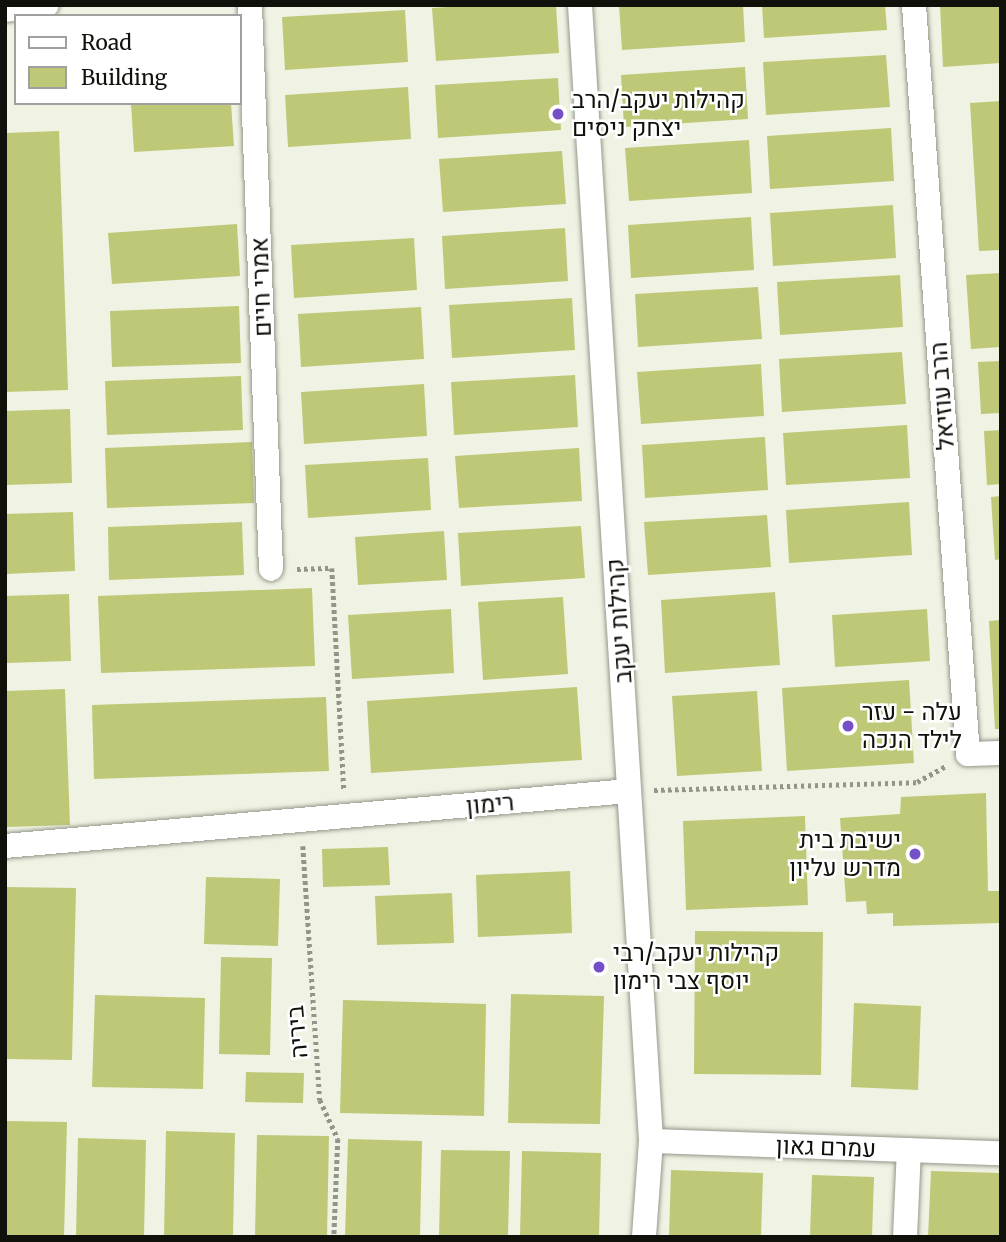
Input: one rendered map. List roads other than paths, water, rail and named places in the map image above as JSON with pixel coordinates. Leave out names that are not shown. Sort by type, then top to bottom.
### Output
[{"type":"street","points":[[5,10],[47,5]]},
{"type":"street","name":"אמרי חיים","points":[[250,5],[271,569]]},
{"type":"street","name":"קהילות יעקב","points":[[580,5],[651,1141],[644,1237]]},
{"type":"street","name":"הרב עוזיאל","points":[[914,5],[968,754],[1001,753]]},
{"type":"street","name":"רימון","points":[[5,846],[629,791]]},
{"type":"street","name":"עמרם גאון","points":[[651,1141],[1001,1153]]},
{"type":"street","points":[[905,1237],[909,1150]]},
{"type":"place","name":"קהילות יעקב/הרב יצחק ניסים","points":[[558,114]]},
{"type":"place","name":"עלה - עזר לילד הנכה","points":[[848,726]]},
{"type":"place","name":"ישיבת בית מדרש עליון","points":[[915,854]]},
{"type":"place","name":"קהילות יעקב/רבי יוסף צבי רימון","points":[[599,967]]}]
